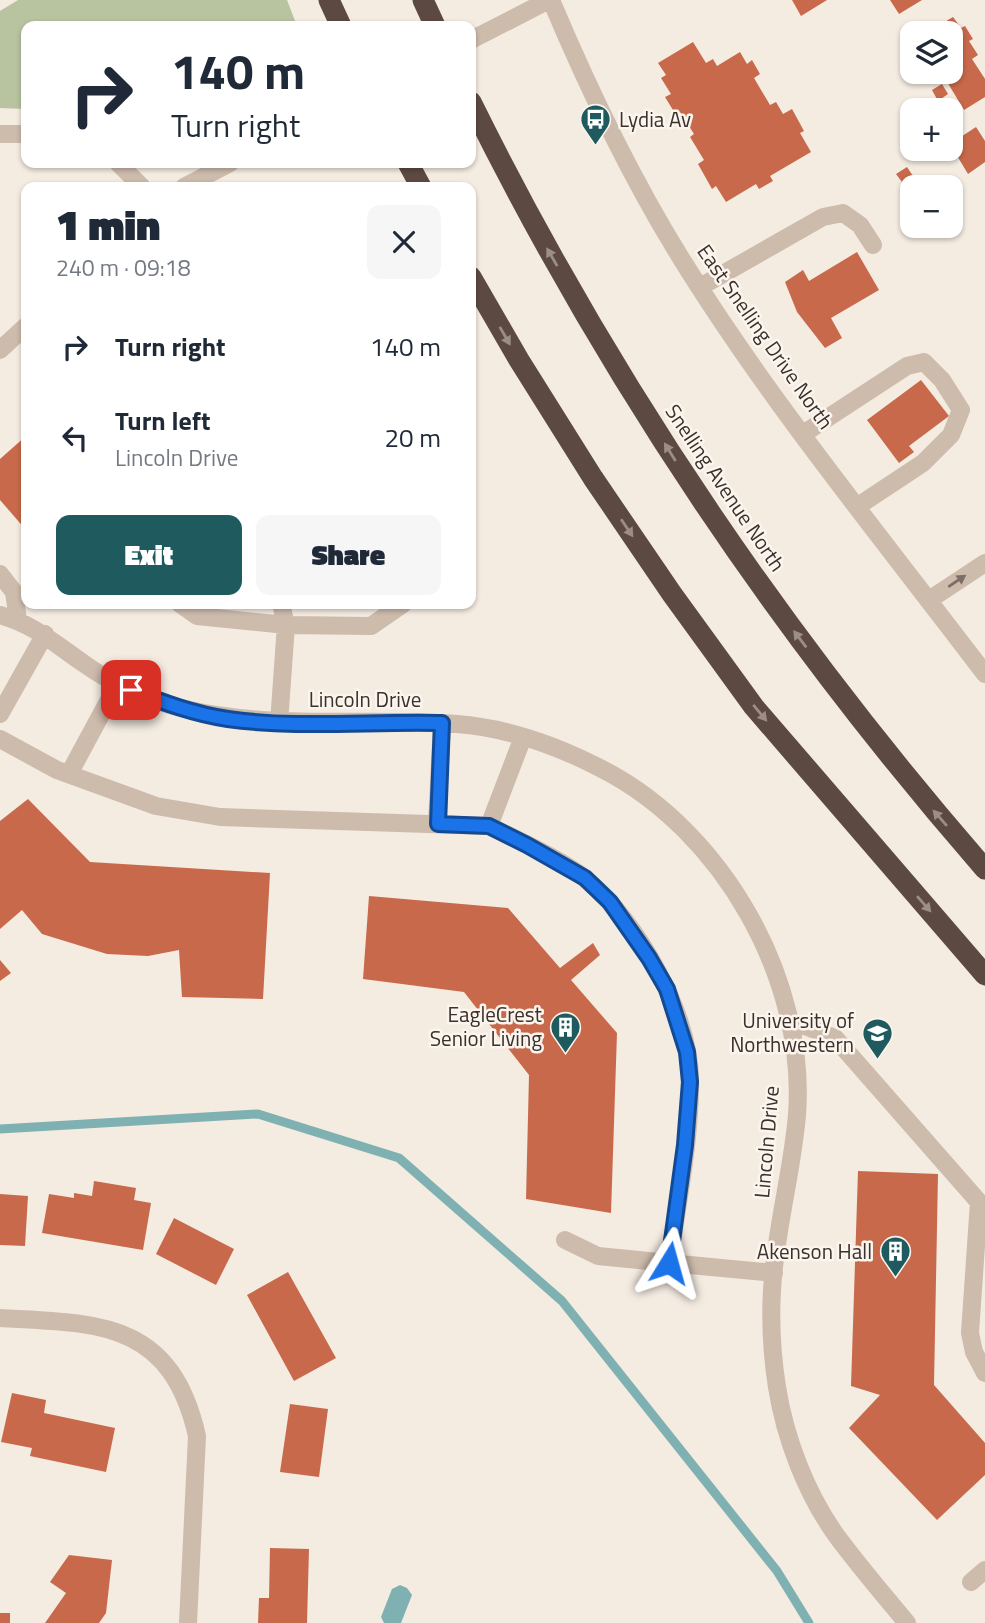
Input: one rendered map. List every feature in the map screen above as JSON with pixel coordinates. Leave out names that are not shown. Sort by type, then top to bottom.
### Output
[{"type":"highway","points":[[329,0],[339,21]]},
{"type":"highway","points":[[423,0],[433,21]]},
{"type":"highway","name":"Snelling Avenue North","points":[[476,112],[553,259],[608,355],[674,460],[744,563],[856,714],[985,869]]},
{"type":"highway","points":[[476,286],[593,478],[754,707],[985,975]]},
{"type":"street","points":[[476,37],[550,0]]},
{"type":"street","name":"East Snelling Drive North","points":[[550,0],[618,147],[699,287],[727,330],[803,433],[985,674]]},
{"type":"street","points":[[0,134],[21,134]]},
{"type":"street","points":[[123,168],[137,182]]},
{"type":"street","points":[[194,182],[220,168]]},
{"type":"street","points":[[699,287],[823,217],[843,213],[860,225],[873,245]]},
{"type":"street","points":[[0,350],[21,331]]},
{"type":"street","points":[[803,433],[906,366],[924,362],[942,380],[961,410],[951,435],[923,463],[858,506]]},
{"type":"street","points":[[929,600],[985,563]]},
{"type":"street","points":[[0,574],[14,592],[18,620]]},
{"type":"street","points":[[187,609],[197,616],[286,625],[371,626],[396,609]]},
{"type":"street","points":[[279,723],[286,625],[282,609]]},
{"type":"street","name":"Lincoln Drive","points":[[0,615],[18,620],[45,634],[86,665],[118,683],[178,708],[228,719],[279,723],[462,724],[523,737],[561,749],[607,771],[649,799],[688,832],[721,871],[749,914],[771,960],[790,1024],[796,1059],[797,1110],[774,1273],[771,1340],[778,1391],[790,1441],[809,1488],[834,1532],[907,1623]]},
{"type":"street","points":[[0,714],[45,634]]},
{"type":"street","points":[[69,775],[118,683]]},
{"type":"street","points":[[438,824],[442,723]]},
{"type":"street","points":[[489,826],[523,737]]},
{"type":"street","points":[[0,738],[69,775],[156,806],[220,817],[489,826],[585,878],[610,902],[649,958],[667,989],[687,1052],[690,1082],[685,1145],[669,1263]]},
{"type":"street","points":[[790,1024],[806,1026],[835,1038],[982,1206],[970,1333],[974,1352],[985,1373]]},
{"type":"street","points":[[565,1240],[598,1255],[774,1273]]},
{"type":"street","points":[[0,1318],[76,1322],[107,1328],[143,1346],[160,1359],[179,1383],[190,1408],[197,1436],[188,1623]]},
{"type":"street","points":[[971,1582],[985,1570]]},
{"type":"green space","points":[[18,0],[287,0],[295,21],[21,21],[21,109],[0,108],[0,11]]},
{"type":"water","points":[[400,1585],[407,1588],[412,1595],[401,1623],[384,1623],[381,1617],[392,1589]]},
{"type":"building","points":[[792,0],[827,0],[801,16]]},
{"type":"building","points":[[890,0],[922,0],[899,14]]},
{"type":"building","points":[[965,26],[973,39],[969,41],[978,55],[972,59],[985,79],[985,97],[964,110],[963,98],[957,98],[948,84],[963,84]]},
{"type":"building","points":[[693,42],[706,63],[713,59],[717,66],[740,52],[747,64],[752,60],[760,74],[754,78],[770,105],[776,102],[783,114],[792,109],[804,131],[800,133],[811,152],[770,176],[773,181],[759,189],[756,184],[726,202],[716,186],[712,189],[698,164],[704,160],[690,137],[694,134],[680,112],[676,115],[665,97],[671,94],[661,78],[666,75],[658,63]]},
{"type":"building","points":[[942,84],[948,94],[936,98],[932,90]]},
{"type":"building","points":[[976,127],[985,141],[985,162],[968,174],[960,161],[963,161],[963,136]]},
{"type":"building","points":[[907,167],[912,175],[900,175],[900,179],[896,174]]},
{"type":"building","points":[[857,252],[879,290],[831,318],[842,338],[825,348],[797,312],[785,282],[803,270],[809,281]]},
{"type":"building","points":[[921,380],[949,416],[909,446],[914,452],[899,463],[867,420]]},
{"type":"building","points":[[21,440],[21,524],[0,500],[0,459]]},
{"type":"building","points":[[28,799],[90,862],[270,873],[263,999],[182,997],[179,950],[148,956],[107,954],[42,934],[22,910],[0,929],[0,821]]},
{"type":"building","name":"EagleCrest Senior Living","points":[[369,896],[508,908],[560,968],[593,943],[600,955],[571,980],[617,1033],[611,1213],[526,1199],[529,1075],[464,992],[363,979]]},
{"type":"building","points":[[0,960],[11,973],[0,981]]},
{"type":"building","name":"Akenson Hall","points":[[858,1171],[938,1174],[934,1385],[985,1443],[985,1475],[937,1520],[849,1428],[880,1395],[851,1386]]},
{"type":"building","points":[[94,1181],[136,1188],[134,1200],[151,1203],[143,1250],[42,1233],[49,1194],[74,1198],[74,1193],[92,1196]]},
{"type":"building","points":[[0,1194],[28,1196],[25,1246],[0,1245]]},
{"type":"building","points":[[174,1218],[234,1249],[216,1285],[156,1254]]},
{"type":"building","points":[[288,1272],[336,1358],[294,1381],[247,1295]]},
{"type":"building","points":[[12,1393],[46,1400],[44,1413],[115,1428],[106,1472],[30,1456],[32,1448],[1,1442]]},
{"type":"building","points":[[290,1404],[328,1409],[319,1477],[280,1472]]},
{"type":"building","points":[[270,1548],[309,1549],[307,1623],[258,1623],[259,1598],[269,1598]]},
{"type":"building","points":[[69,1555],[112,1560],[106,1613],[99,1623],[45,1623],[66,1593],[50,1582]]},
{"type":"building","points":[[0,1613],[10,1613],[10,1623],[0,1623]]},
{"type":"waterway","points":[[0,1129],[258,1114],[399,1158],[562,1301],[777,1571],[809,1623]]},
{"type":"place","name":"Lydia Av","points":[[596,147]]},
{"type":"place","name":"EagleCrest Senior Living","points":[[565,1054]]},
{"type":"place","name":"University of Northwestern","points":[[877,1060]]},
{"type":"place","name":"Akenson Hall","points":[[895,1279]]},
{"type":"route","points":[[131,690],[178,708],[228,719],[279,723],[442,723],[438,824],[489,826],[585,878],[610,902],[667,989],[687,1052],[690,1082],[685,1145],[669,1263]]}]
